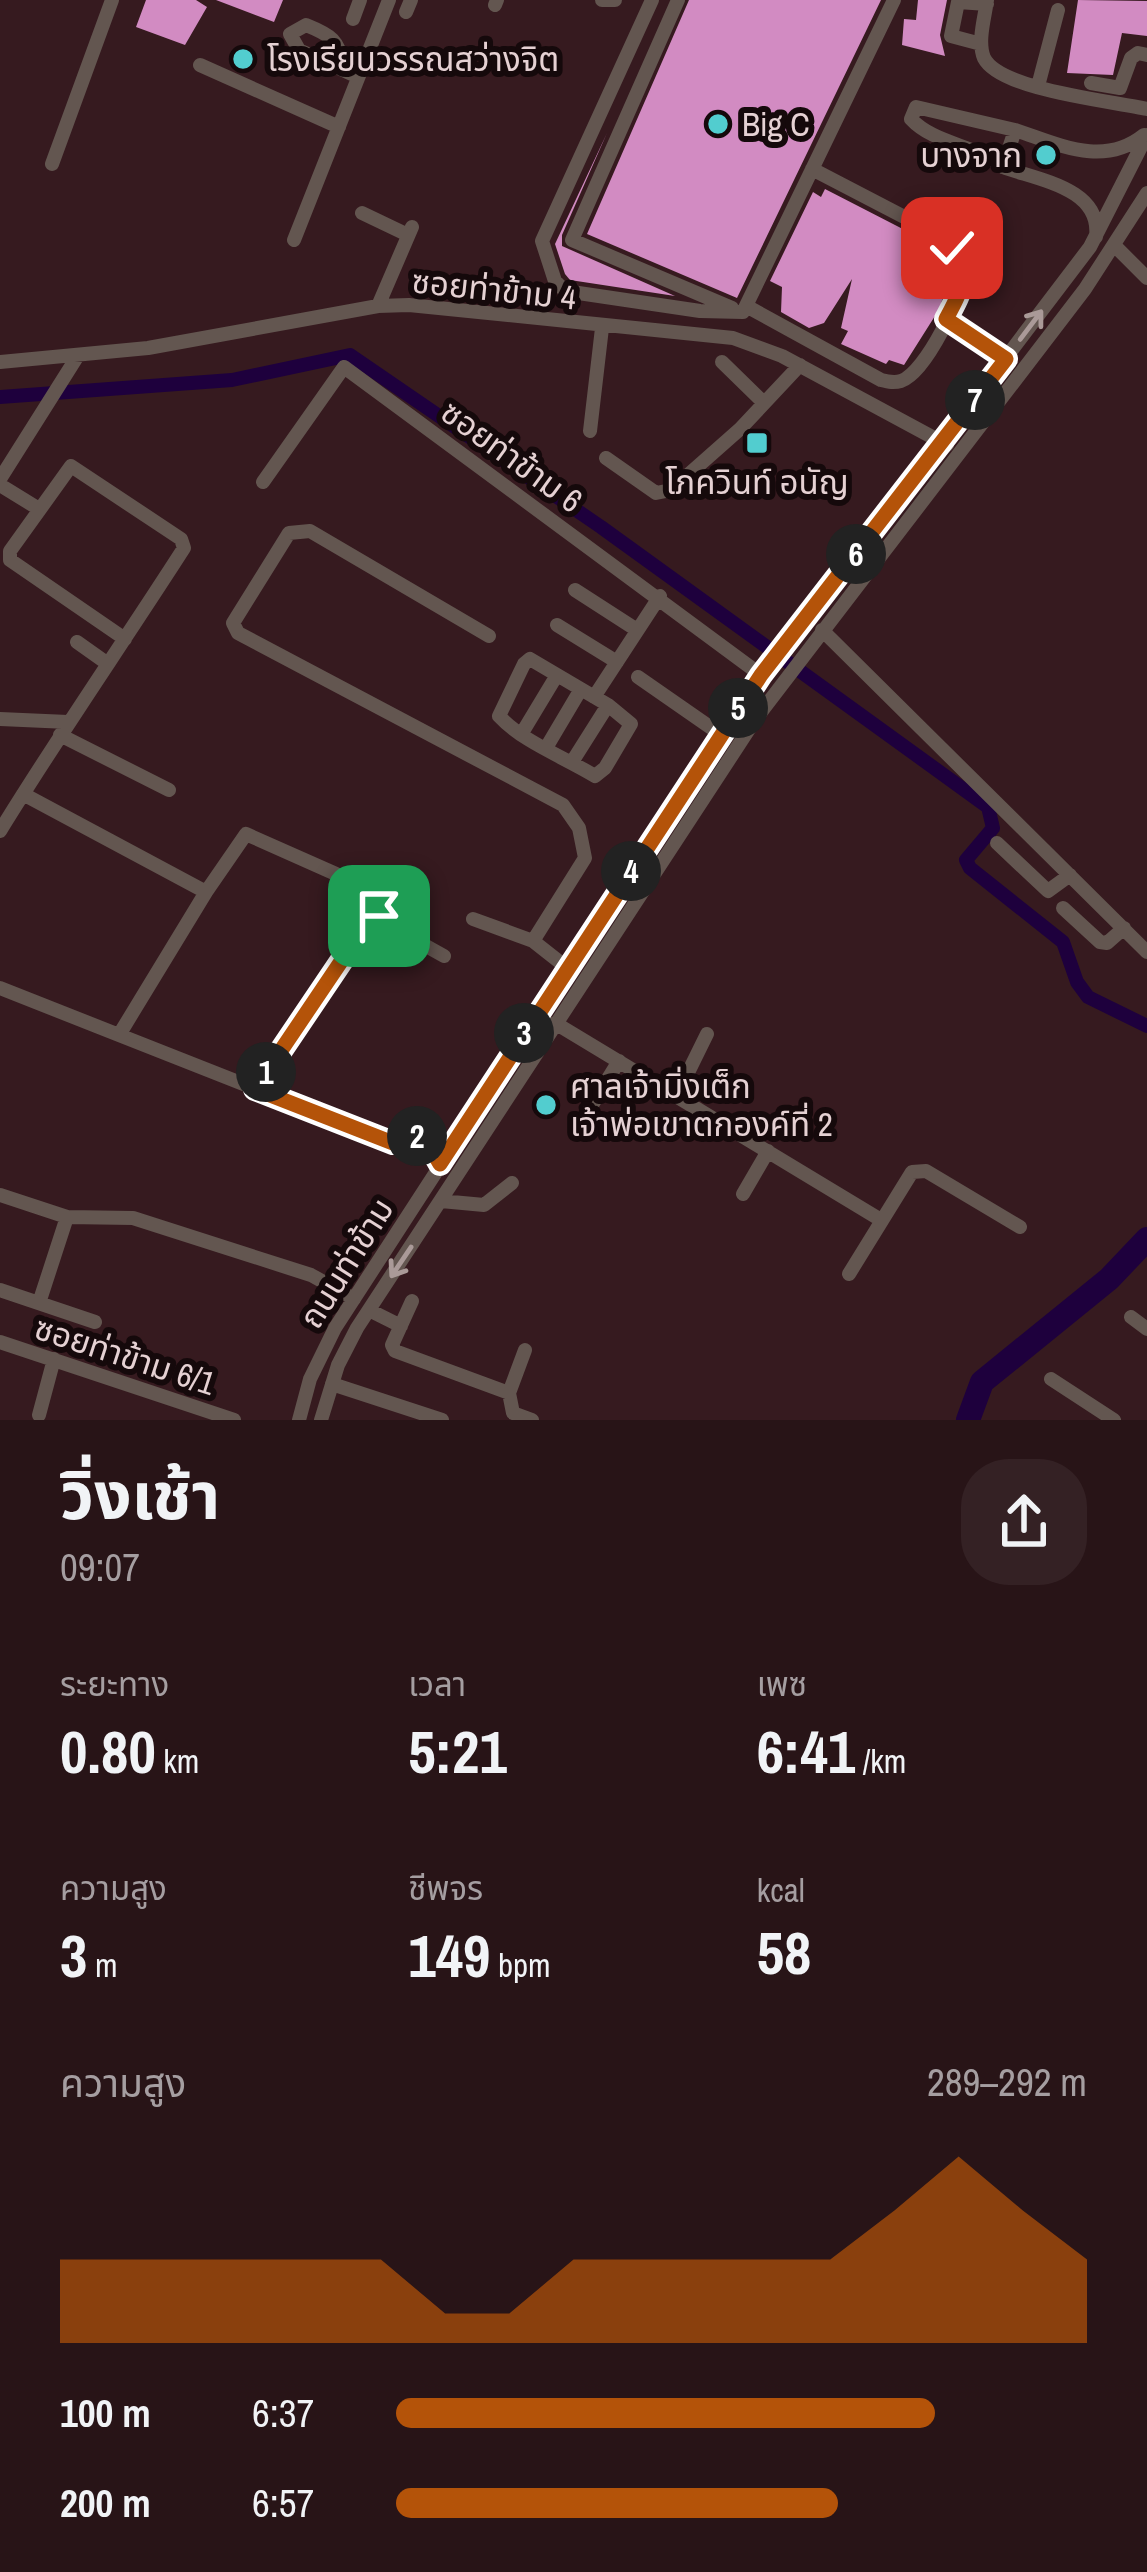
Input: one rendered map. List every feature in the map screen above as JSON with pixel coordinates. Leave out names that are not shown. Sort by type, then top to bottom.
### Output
[{"type":"street","points":[[52,164],[112,0]]},
{"type":"street","points":[[353,19],[360,0]]},
{"type":"street","points":[[294,240],[389,0]]},
{"type":"street","points":[[602,0],[615,0]]},
{"type":"street","points":[[652,0],[542,241],[555,281],[565,291],[700,311],[746,309]]},
{"type":"street","points":[[678,0],[572,240],[746,309],[881,380],[905,379],[946,319],[965,278],[961,259],[948,242],[812,169]]},
{"type":"street","points":[[746,309],[894,0]]},
{"type":"street","points":[[981,44],[951,36],[953,7],[958,2],[987,2],[981,44],[987,62],[1001,77],[1147,109]]},
{"type":"street","points":[[1038,86],[1058,10]]},
{"type":"street","points":[[1091,82],[1120,88],[1131,58],[1138,53],[1147,55]]},
{"type":"street","points":[[200,65],[339,127]]},
{"type":"street","points":[[344,68],[358,77]]},
{"type":"street","points":[[1096,237],[1095,217],[1079,196],[1003,167],[985,152],[920,129],[911,119],[916,106],[1094,154],[1132,144],[1147,133]]},
{"type":"street","points":[[1003,167],[1015,130]]},
{"type":"street","name":"ถนนท่าข้าม","points":[[299,1420],[321,1353],[566,967],[764,670],[1096,237],[1147,133]]},
{"type":"street","name":"ถนนท่าข้าม","points":[[321,1420],[345,1348],[794,667],[1115,246],[1146,197]]},
{"type":"street","points":[[362,213],[410,231],[378,306]]},
{"type":"street","points":[[1115,246],[1147,278]]},
{"type":"street","name":"ซอยท่าข้าม 4","points":[[0,362],[77,357],[378,306],[409,305],[733,338],[800,365],[958,452]]},
{"type":"street","points":[[946,319],[1006,359]]},
{"type":"street","points":[[590,431],[602,328]]},
{"type":"street","points":[[39,509],[0,482],[77,357]]},
{"type":"street","points":[[722,362],[764,403]]},
{"type":"street","points":[[606,458],[637,482],[664,493],[800,365]]},
{"type":"street","name":"ซอยท่าข้าม 6","points":[[263,482],[344,367],[764,670]]},
{"type":"street","points":[[0,831],[125,639],[184,542],[71,466],[10,551],[10,560],[125,639]]},
{"type":"street","points":[[489,636],[310,531],[298,530],[290,533],[233,623],[238,633],[563,805],[579,828],[585,858],[533,941]]},
{"type":"street","points":[[575,590],[638,630]]},
{"type":"street","points":[[546,748],[594,697],[660,596]]},
{"type":"street","points":[[557,625],[616,662]]},
{"type":"street","points":[[822,630],[1147,952]]},
{"type":"street","points":[[77,642],[107,664]]},
{"type":"street","points":[[530,659],[557,675],[631,724],[605,768],[595,776],[502,720],[498,711],[530,659]]},
{"type":"street","points":[[522,733],[557,675]]},
{"type":"street","points":[[638,677],[720,734]]},
{"type":"street","points":[[572,762],[594,697]]},
{"type":"street","points":[[0,719],[64,729],[169,790]]},
{"type":"street","points":[[23,794],[206,892]]},
{"type":"street","points":[[119,1035],[246,835],[336,874]]},
{"type":"street","points":[[997,843],[1048,891],[1070,875]]},
{"type":"street","points":[[1063,908],[1100,942],[1107,943],[1124,928]]},
{"type":"street","points":[[255,1089],[374,917],[443,956]]},
{"type":"street","points":[[473,920],[533,941],[566,967]]},
{"type":"street","points":[[0,988],[393,1143],[417,1136],[426,1140],[440,1164]]},
{"type":"street","points":[[556,1023],[881,1220]]},
{"type":"street","points":[[676,1096],[707,1034]]},
{"type":"street","points":[[587,1113],[619,1061]]},
{"type":"street","points":[[743,1194],[768,1151]]},
{"type":"street","points":[[849,1274],[912,1172],[926,1171],[1020,1228]]},
{"type":"street","points":[[441,1201],[484,1205],[512,1183]]},
{"type":"street","points":[[0,1195],[67,1217],[133,1218],[311,1276],[354,1299]]},
{"type":"street","points":[[39,1304],[67,1217]]},
{"type":"street","points":[[0,1290],[95,1322]]},
{"type":"street","points":[[412,1301],[392,1345],[395,1351],[509,1393]]},
{"type":"street","points":[[369,1310],[401,1325]]},
{"type":"street","points":[[1131,1317],[1147,1329]]},
{"type":"street","name":"ซอยท่าข้าม 6/1","points":[[0,1342],[234,1420]]},
{"type":"street","points":[[525,1350],[509,1393],[513,1413],[532,1420]]},
{"type":"street","points":[[39,1415],[54,1359]]},
{"type":"street","points":[[1051,1379],[1114,1420]]},
{"type":"street","points":[[332,1384],[442,1420]]},
{"type":"building","points":[[146,0],[196,0],[207,7],[185,45],[136,27]]},
{"type":"building","points":[[216,0],[283,0],[274,22]]},
{"type":"building","name":"Big C","points":[[689,0],[881,0],[737,298],[587,234]]},
{"type":"building","points":[[918,0],[947,0],[940,35],[945,56],[902,45],[904,19],[916,20]]},
{"type":"building","points":[[1078,0],[1147,1],[1147,36],[1122,33],[1113,75],[1067,73]]},
{"type":"building","points":[[607,133],[562,235],[562,246],[675,296],[570,280],[565,274],[555,244]]},
{"type":"building","points":[[825,189],[930,243],[951,265],[940,308],[904,365],[889,360],[886,364],[841,344],[848,331],[841,328],[852,279],[824,323],[809,328],[781,312],[782,287],[770,281],[813,192],[821,197]]},
{"type":"waterway","points":[[0,397],[232,380],[350,355],[601,527],[988,807],[993,828],[966,860],[970,868],[1063,942],[1077,982],[1088,997],[1147,1026]]},
{"type":"waterway","points":[[968,1420],[982,1382],[1109,1279],[1147,1239]]},
{"type":"place","name":"โรงเรียนวรรณสว่างจิต","points":[[243,59]]},
{"type":"place","name":"Big C","points":[[718,124]]},
{"type":"place","name":"บางจาก","points":[[1046,155]]},
{"type":"place","name":"โภควินท์ อนัญ","points":[[757,443]]},
{"type":"place","name":"ศาลเจ้ามิ่งเต็ก เจ้าพ่อเขาตกองค์ที่ 2","points":[[546,1105]]},
{"type":"route","points":[[379,916],[365,926],[255,1089],[393,1143],[404,1144],[417,1136],[426,1140],[440,1164],[761,675],[1006,359],[946,319],[965,278],[961,259],[952,248]]}]
